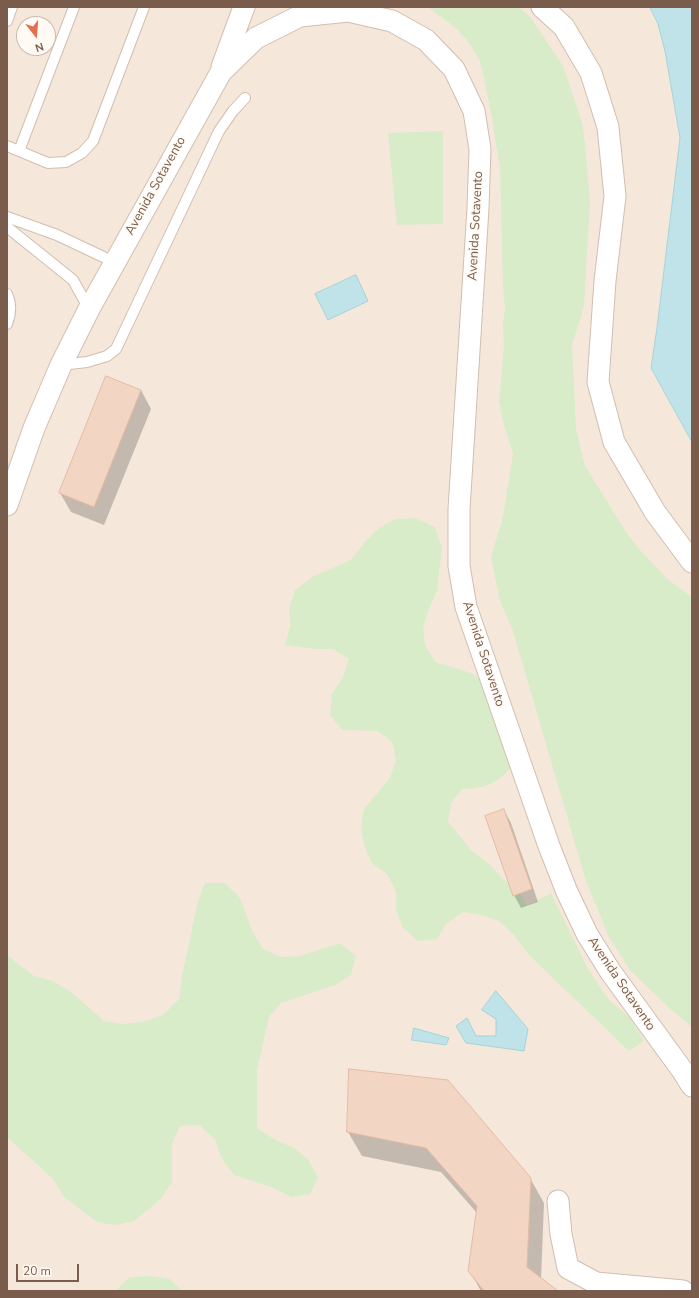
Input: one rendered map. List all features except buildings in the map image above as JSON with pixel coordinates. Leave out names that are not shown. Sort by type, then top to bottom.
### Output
[{"type":"street","points":[[220,72],[244,7]]},
{"type":"street","points":[[542,7],[564,27],[591,73],[608,127],[615,196],[604,281],[598,382],[614,442],[655,512],[692,562]]},
{"type":"street","name":"Avenida Sotavento","points":[[7,505],[34,428],[61,365],[114,262],[220,72],[256,38],[300,16],[348,11],[392,21],[426,40],[454,69],[474,111],[480,149],[459,509],[459,566],[466,607],[549,846],[567,892],[587,934],[610,971],[692,1086]]},
{"type":"street","points":[[558,1201],[561,1234],[568,1268],[596,1283],[640,1289],[683,1291]]},
{"type":"lane","points":[[7,21],[12,7]]},
{"type":"lane","points":[[19,151],[74,7]]},
{"type":"lane","points":[[7,146],[48,163],[66,162],[82,153],[93,141],[144,7]]},
{"type":"lane","points":[[61,365],[86,362],[107,356],[116,349],[219,131],[233,111],[245,98]]},
{"type":"lane","points":[[7,217],[57,235],[114,262]]},
{"type":"lane","points":[[7,228],[73,280],[89,309]]},
{"type":"lane","points":[[7,294],[10,301],[10,318],[7,324]]},
{"type":"shaded area","points":[[7,7],[650,7],[658,24],[665,51],[680,138],[651,368],[692,442],[692,1291],[7,1291]]},
{"type":"green space","points":[[428,7],[519,7],[531,18],[563,66],[582,122],[590,202],[584,306],[572,345],[576,428],[580,446],[585,466],[626,532],[639,549],[666,578],[692,597],[692,1027],[667,1006],[630,970],[609,937],[586,881],[513,631],[500,601],[491,557],[503,517],[513,454],[499,402],[504,346],[503,326],[505,308],[503,288],[500,168],[490,107],[480,61],[470,44],[457,29]]},
{"type":"green space","points":[[443,131],[443,224],[397,225],[388,133]]},
{"type":"green space","points":[[415,518],[435,527],[442,548],[437,591],[429,608],[423,627],[425,646],[436,662],[474,674],[488,689],[497,731],[511,747],[511,768],[495,782],[478,788],[462,789],[451,803],[448,822],[472,851],[518,890],[527,906],[551,893],[588,969],[608,999],[630,1018],[644,1041],[629,1051],[529,955],[514,935],[499,921],[482,915],[463,912],[446,924],[437,939],[418,941],[403,928],[396,910],[396,891],[387,874],[372,863],[364,845],[361,828],[364,809],[390,778],[396,761],[393,743],[378,731],[342,730],[330,715],[332,694],[343,677],[349,659],[333,649],[315,649],[285,645],[290,627],[289,608],[295,590],[314,576],[351,560],[365,542],[379,528],[396,519]]},
{"type":"green space","points":[[205,883],[225,883],[240,898],[253,933],[263,949],[281,957],[300,956],[340,943],[356,956],[351,975],[335,985],[281,1003],[269,1017],[257,1069],[257,1128],[274,1139],[292,1147],[308,1159],[318,1178],[310,1194],[291,1197],[271,1187],[234,1175],[221,1157],[215,1139],[199,1125],[180,1126],[172,1144],[172,1182],[161,1199],[134,1221],[115,1225],[97,1222],[64,1197],[53,1179],[7,1137],[7,955],[34,976],[53,981],[72,993],[104,1021],[123,1024],[143,1022],[163,1015],[179,999],[182,976],[198,901]]},
{"type":"green space","points":[[150,1276],[170,1279],[182,1291],[115,1291],[130,1277]]},
{"type":"water","points":[[650,7],[692,7],[692,442],[651,368],[680,138],[665,51],[658,24]]},
{"type":"water","points":[[356,275],[368,301],[328,320],[315,294]]},
{"type":"water","points":[[496,991],[528,1029],[524,1051],[466,1043],[456,1026],[467,1018],[476,1036],[496,1036],[496,1019],[482,1010]]},
{"type":"water","points":[[414,1028],[449,1038],[446,1045],[412,1040]]}]
